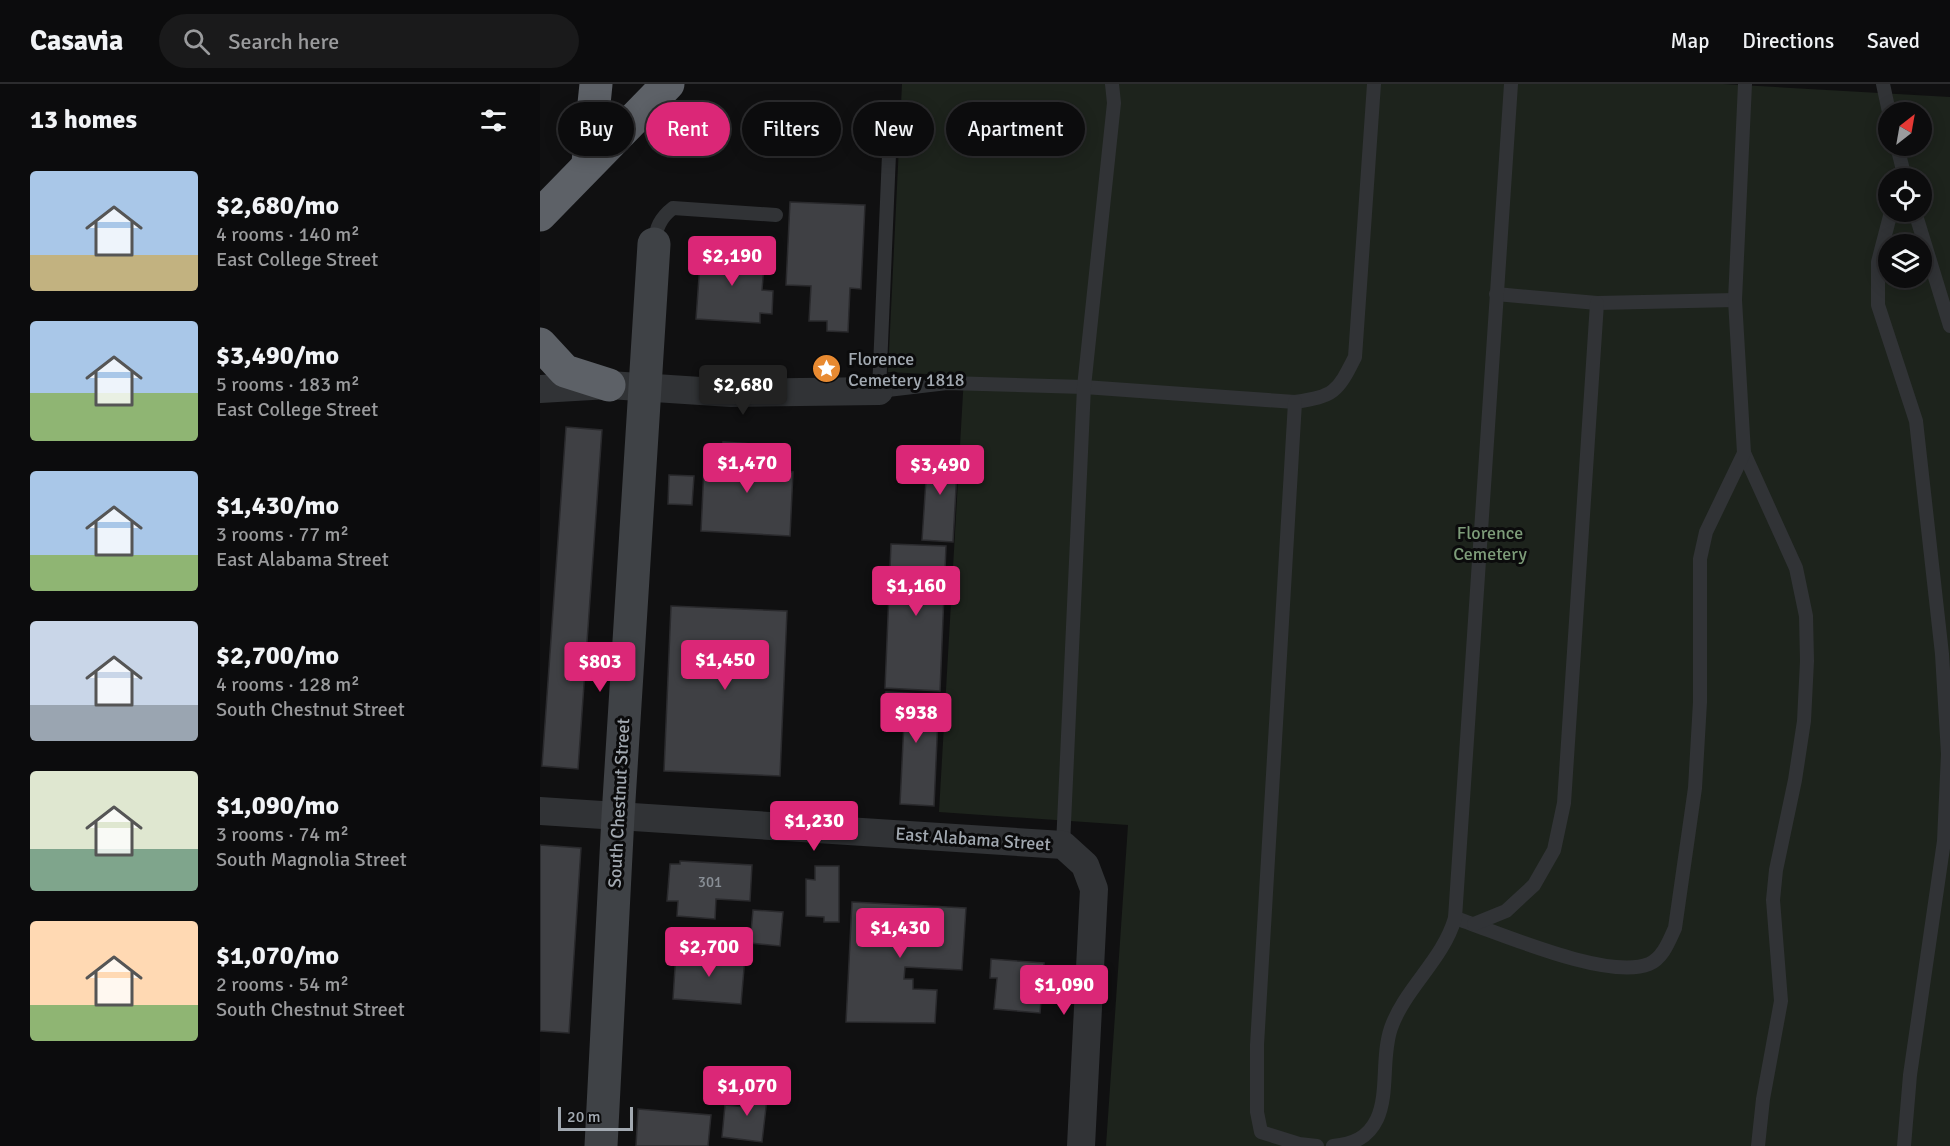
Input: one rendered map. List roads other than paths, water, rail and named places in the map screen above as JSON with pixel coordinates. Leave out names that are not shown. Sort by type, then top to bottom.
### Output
[{"type":"highway","points":[[540,243],[579,174],[596,84]]},
{"type":"highway","points":[[540,215],[668,84]]},
{"type":"highway","points":[[540,344],[565,371],[609,385]]},
{"type":"street","name":"South Chestnut Street","points":[[601,1146],[618,816],[654,244]]},
{"type":"street","points":[[540,389],[609,385],[731,393],[879,392]]},
{"type":"street","name":"East Alabama Street","points":[[540,811],[1063,845],[1084,865],[1094,889],[1081,1146]]},
{"type":"lane","points":[[1063,845],[1084,387],[1114,103],[1112,84]]},
{"type":"lane","points":[[889,156],[879,392],[947,383],[1084,387],[1294,402],[1326,398],[1342,383],[1355,357],[1374,84]]},
{"type":"lane","points":[[1333,1146],[1370,1141],[1381,1102],[1383,1062],[1394,1021],[1450,934],[1455,918],[1511,84]]},
{"type":"lane","points":[[1745,84],[1735,300],[1744,453],[1796,568],[1806,616],[1807,661],[1804,721],[1774,890],[1780,1001],[1763,1099],[1758,1146]]},
{"type":"lane","points":[[1883,84],[1887,102]]},
{"type":"lane","points":[[654,244],[656,230],[662,217],[673,208],[777,215]]},
{"type":"lane","points":[[1888,222],[1878,262],[1878,304],[1898,373],[1916,421],[1942,654],[1948,754],[1944,841],[1910,1075],[1904,1146]]},
{"type":"lane","points":[[1918,222],[1950,326]]},
{"type":"lane","points":[[1496,294],[1597,303],[1735,300]]},
{"type":"lane","points":[[1474,924],[1506,911],[1534,885],[1554,850],[1564,803],[1597,303]]},
{"type":"lane","points":[[1256,1146],[1262,1132],[1257,1112],[1257,1045],[1294,402]]},
{"type":"lane","points":[[1455,918],[1551,953],[1628,969],[1650,964],[1666,949],[1675,928],[1695,788],[1700,702],[1700,559],[1706,532],[1744,453]]},
{"type":"lane","points":[[1262,1132],[1299,1144],[1317,1146]]},
{"type":"place","name":"Florence Cemetery 1818","points":[[827,369]]},
{"type":"park label","name":"Florence Cemetery","points":[[1490,543]]}]
